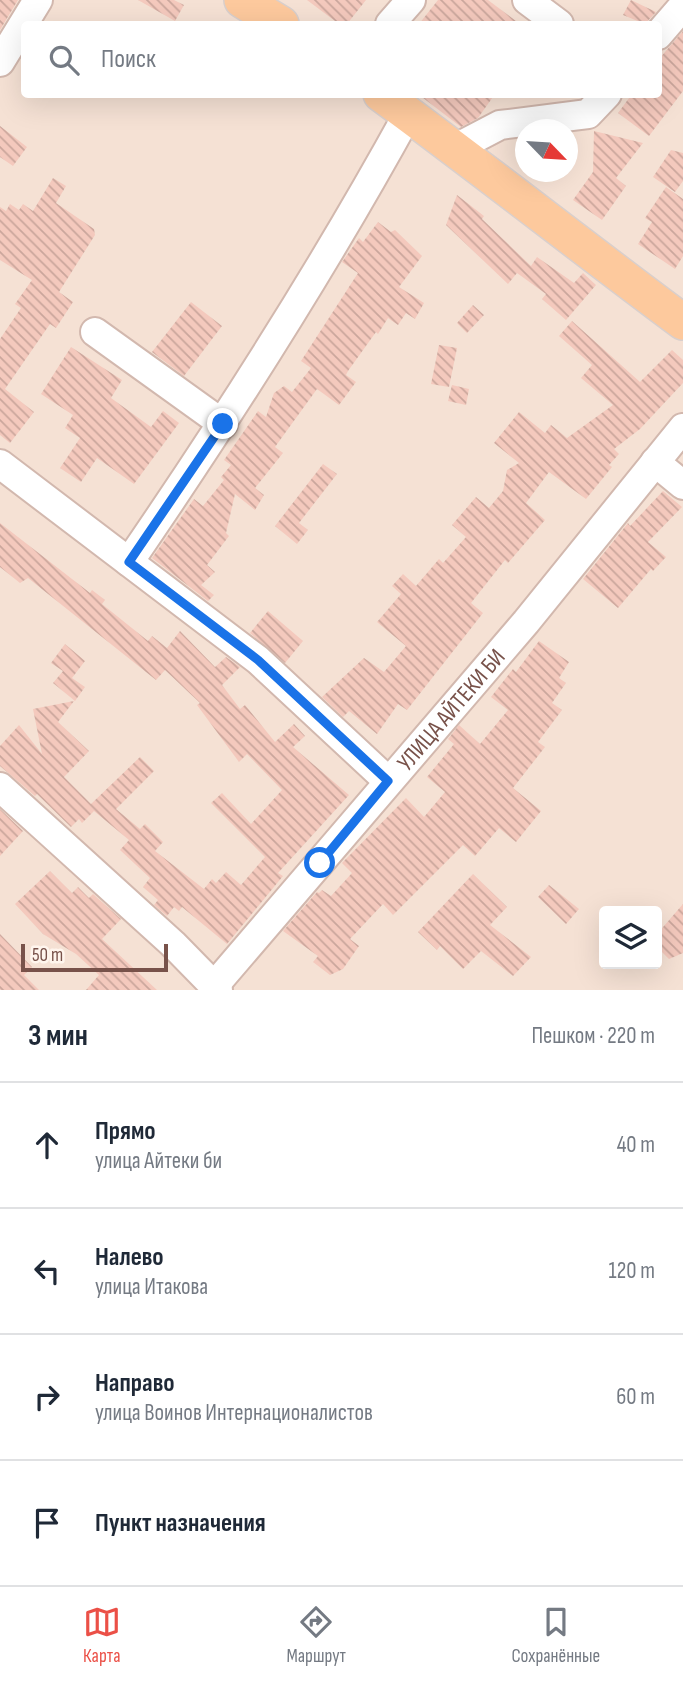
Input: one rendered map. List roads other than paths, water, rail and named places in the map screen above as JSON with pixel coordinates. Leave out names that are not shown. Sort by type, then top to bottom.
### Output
[{"type":"main road","points":[[243,0],[276,21]]},
{"type":"main road","points":[[395,104],[456,148],[524,205],[683,322]]},
{"type":"street","points":[[25,21],[38,0]]},
{"type":"street","points":[[393,21],[411,0]]},
{"type":"street","points":[[527,0],[555,21]]},
{"type":"street","points":[[662,31],[683,6]]},
{"type":"street","points":[[0,62],[21,28]]},
{"type":"street","points":[[456,148],[500,125],[588,114],[603,98]]},
{"type":"street","points":[[129,562],[223,424],[346,226],[395,104]]},
{"type":"street","points":[[95,332],[223,424]]},
{"type":"street","name":"УЛИЦА АЙТЕКИ БИ","points":[[216,988],[388,781],[526,622],[683,428]]},
{"type":"street","points":[[655,461],[683,485]]},
{"type":"street","points":[[0,464],[258,660],[388,781]]},
{"type":"street","points":[[0,787],[173,944],[216,988]]}]
